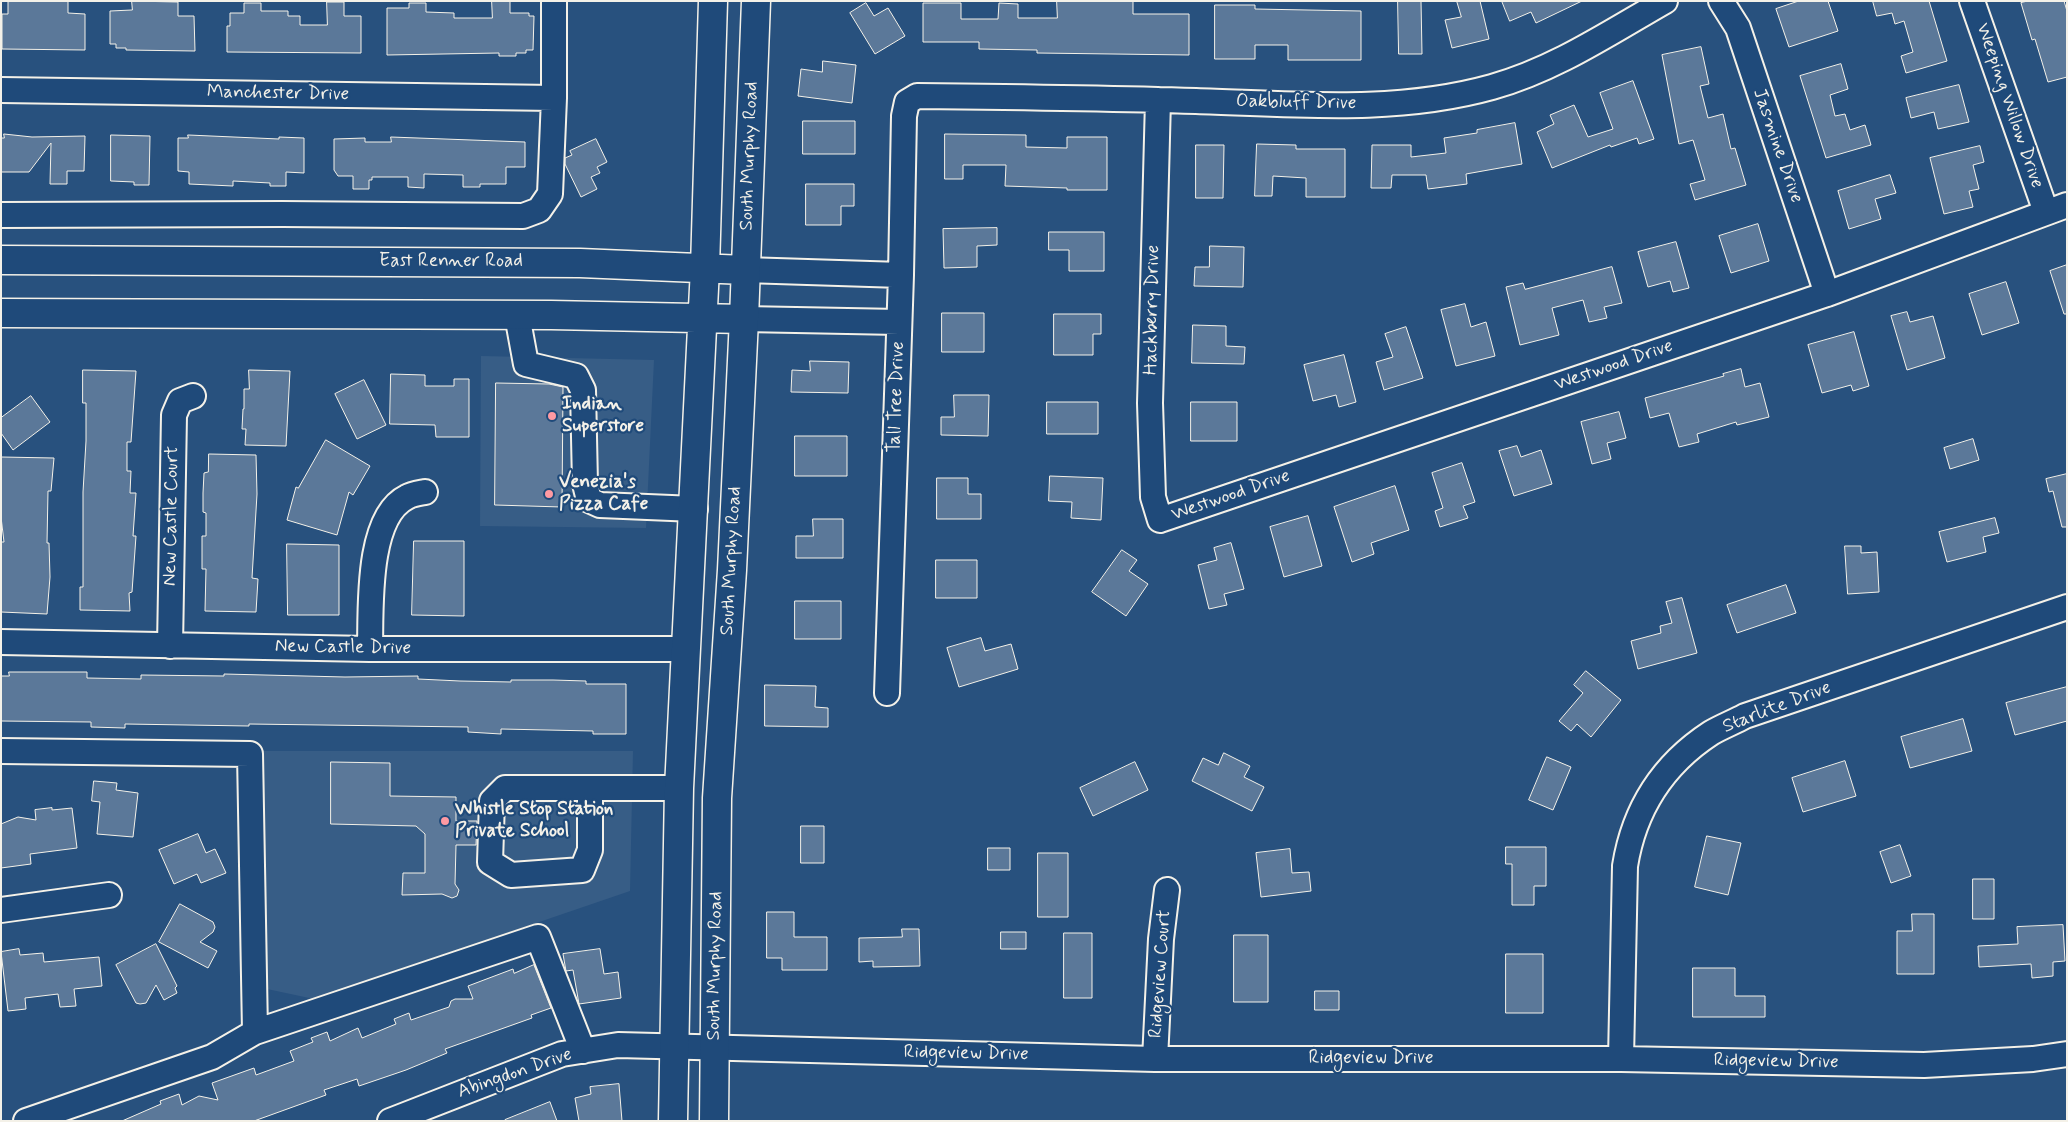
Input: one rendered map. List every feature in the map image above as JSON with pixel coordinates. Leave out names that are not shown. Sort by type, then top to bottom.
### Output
[{"type":"main road","points":[[673,1121],[679,788],[706,268],[713,1]]},
{"type":"main road","name":"South Murphy Road","points":[[714,1121],[717,798],[732,570],[756,1]]},
{"type":"main road","name":"East Renner Road","points":[[1,260],[580,263],[745,270]]},
{"type":"main road","points":[[1,313],[517,315],[744,319]]},
{"type":"street","points":[[1,215],[282,214],[523,216],[539,210],[550,194],[554,98],[554,1]]},
{"type":"street","name":"Oakbluff Drive","points":[[907,102],[917,96],[1158,100],[1352,106],[1438,99],[1493,87],[1556,63],[1664,1]]},
{"type":"street","name":"Jasmine Drive","points":[[1721,1],[1738,28],[1827,294]]},
{"type":"street","name":"Weeping Willow Drive","points":[[1972,1],[2056,208]]},
{"type":"street","name":"Manchester Drive","points":[[1,90],[554,98]]},
{"type":"street","name":"Hackberry Drive","points":[[1158,100],[1150,403],[1154,497],[1160,520]]},
{"type":"street","name":"Tall Tree Drive","points":[[887,694],[901,275],[904,116],[907,102]]},
{"type":"street","name":"Westwood Drive","points":[[1160,520],[1827,294],[2056,208]]},
{"type":"street","name":"East Renner Road","points":[[745,270],[901,275]]},
{"type":"street","points":[[517,315],[526,364],[576,376],[584,390],[585,484],[589,500],[600,505],[694,509]]},
{"type":"street","points":[[744,319],[899,322]]},
{"type":"street","name":"New Castle Court","points":[[170,646],[174,415],[180,401],[193,396]]},
{"type":"street","points":[[370,649],[372,582],[378,537],[394,507],[407,497],[426,492]]},
{"type":"street","name":"Starlite Drive","points":[[1621,1059],[1625,866],[1629,841],[1647,800],[1675,763],[1711,733],[1746,716],[2067,606]]},
{"type":"street","name":"New Castle Drive","points":[[1,642],[370,649],[685,649]]},
{"type":"street","points":[[1,751],[250,754],[255,1032]]},
{"type":"street","points":[[590,788],[590,850],[582,870],[511,875],[490,862],[492,801],[505,788],[590,788],[679,788]]},
{"type":"street","name":"Ridgeview Court","points":[[1155,1059],[1161,939],[1167,890]]},
{"type":"street","points":[[1,910],[109,895]]},
{"type":"street","points":[[26,1121],[212,1057],[255,1032],[538,937],[584,1051]]},
{"type":"street","name":"Abingdon Drive","points":[[390,1121],[562,1054],[618,1045],[674,1046]]},
{"type":"street","name":"Ridgeview Drive","points":[[674,1046],[1155,1059],[1621,1059],[1924,1065],[2033,1059],[2067,1054]]},
{"type":"shaded area","points":[[481,356],[654,360],[646,528],[480,526]]},
{"type":"shaded area","name":"Whistle Stop Station Private School","points":[[258,751],[633,751],[630,891],[314,999],[267,989],[259,971]]},
{"type":"building","points":[[68,1],[68,13],[85,14],[85,50],[2,49],[2,14],[8,14],[8,2]]},
{"type":"building","points":[[132,1],[178,2],[178,16],[194,16],[195,51],[126,50],[126,48],[116,48],[116,44],[110,44],[110,11],[132,10]]},
{"type":"building","points":[[492,1],[510,1],[510,13],[529,13],[529,16],[534,16],[533,50],[526,50],[526,53],[516,53],[516,56],[499,56],[499,53],[387,55],[387,8],[409,8],[409,3],[426,3],[426,12],[454,13],[454,18],[492,18]]},
{"type":"building","points":[[1057,1],[1133,1],[1133,14],[1189,14],[1189,55],[1037,53],[1037,50],[979,49],[979,42],[923,42],[923,3],[961,3],[961,19],[998,19],[999,3],[1018,4],[1018,18],[1057,18]]},
{"type":"building","points":[[1398,1],[1421,1],[1422,54],[1399,54]]},
{"type":"building","points":[[1457,1],[1480,1],[1489,39],[1452,48],[1445,20],[1461,17]]},
{"type":"building","points":[[1502,1],[1582,1],[1536,23],[1531,12],[1510,21]]},
{"type":"building","points":[[1799,1],[1828,1],[1838,31],[1789,47],[1776,9]]},
{"type":"building","points":[[1873,1],[1929,1],[1947,61],[1906,73],[1901,56],[1913,52],[1904,21],[1895,24],[1892,13],[1877,16]]},
{"type":"building","points":[[2028,1],[2064,1],[2067,11],[2067,77],[2048,82],[2035,39],[2032,40],[2021,3]]},
{"type":"building","points":[[327,2],[344,2],[344,16],[361,16],[361,53],[227,52],[227,26],[230,26],[230,13],[244,13],[244,3],[261,3],[261,11],[288,11],[288,16],[300,16],[300,25],[327,25]]},
{"type":"building","points":[[866,3],[874,16],[888,8],[905,36],[875,54],[850,13]]},
{"type":"building","points":[[1215,5],[1255,5],[1255,9],[1361,11],[1361,60],[1288,60],[1288,45],[1255,45],[1255,59],[1215,59]]},
{"type":"building","points":[[1701,47],[1709,84],[1700,86],[1708,118],[1723,114],[1731,149],[1735,148],[1746,185],[1695,200],[1690,184],[1705,180],[1693,140],[1679,144],[1662,55]]},
{"type":"building","points":[[823,61],[856,65],[852,103],[798,96],[801,69],[822,72]]},
{"type":"building","points":[[1841,64],[1848,89],[1830,95],[1835,116],[1845,114],[1850,130],[1865,125],[1871,145],[1826,158],[1800,76]]},
{"type":"building","points":[[1633,81],[1654,139],[1639,144],[1637,138],[1611,147],[1610,145],[1552,168],[1537,132],[1554,124],[1550,115],[1574,105],[1588,137],[1613,129],[1600,93]]},
{"type":"building","points":[[1959,85],[1969,122],[1938,129],[1934,112],[1911,118],[1906,98]]},
{"type":"building","points":[[803,121],[855,121],[855,154],[803,154]]},
{"type":"building","points":[[1515,123],[1522,164],[1466,174],[1467,184],[1428,189],[1426,175],[1392,175],[1391,188],[1371,188],[1372,145],[1411,145],[1411,157],[1446,153],[1444,138],[1477,133],[1477,130]]},
{"type":"building","points":[[4,134],[32,137],[85,136],[84,171],[67,171],[67,184],[50,184],[51,143],[29,172],[1,172],[1,138],[4,138]]},
{"type":"building","points":[[945,134],[1026,135],[1026,147],[1067,148],[1067,137],[1107,137],[1107,190],[1067,190],[1067,188],[1005,186],[1006,165],[963,165],[963,179],[945,179]]},
{"type":"building","points":[[111,135],[150,136],[149,185],[134,185],[134,182],[111,181]]},
{"type":"building","points":[[188,135],[279,139],[279,137],[304,138],[304,173],[286,172],[286,186],[270,186],[270,183],[233,181],[233,186],[189,184],[189,172],[178,171],[178,138],[188,138]]},
{"type":"building","points":[[391,137],[525,142],[525,167],[506,167],[506,184],[480,184],[480,187],[463,187],[463,175],[424,174],[424,188],[408,187],[408,177],[372,177],[372,180],[369,180],[369,189],[353,189],[353,176],[338,176],[334,170],[334,139],[365,138],[365,142],[391,142]]},
{"type":"building","points":[[596,139],[607,162],[597,167],[600,173],[591,177],[597,189],[581,197],[565,164],[565,158],[572,155],[570,151]]},
{"type":"building","points":[[1257,144],[1296,145],[1296,149],[1345,149],[1345,197],[1306,197],[1306,178],[1273,176],[1272,196],[1255,196]]},
{"type":"building","points":[[1196,145],[1224,145],[1223,198],[1196,198]]},
{"type":"building","points":[[1980,146],[1984,162],[1973,165],[1979,189],[1969,191],[1973,207],[1944,214],[1930,158]]},
{"type":"building","points":[[1890,175],[1896,193],[1875,199],[1881,219],[1849,229],[1838,191]]},
{"type":"building","points":[[806,184],[854,184],[854,206],[841,206],[841,225],[806,225]]},
{"type":"building","points":[[1758,224],[1769,261],[1731,273],[1719,236]]},
{"type":"building","points":[[997,228],[997,245],[977,246],[977,267],[944,268],[943,229]]},
{"type":"building","points":[[1049,232],[1104,232],[1104,271],[1069,271],[1069,250],[1049,250]]},
{"type":"building","points":[[1676,242],[1689,288],[1673,292],[1670,281],[1648,287],[1638,252]]},
{"type":"building","points":[[1210,246],[1244,247],[1243,287],[1194,286],[1195,267],[1209,267]]},
{"type":"building","points":[[2067,265],[2067,314],[2064,314],[2050,271]]},
{"type":"building","points":[[1612,267],[1622,303],[1604,307],[1607,318],[1589,322],[1583,300],[1552,308],[1559,335],[1520,345],[1506,287],[1523,283],[1525,289]]},
{"type":"building","points":[[2006,282],[2019,323],[1982,335],[1969,294]]},
{"type":"building","points":[[1465,304],[1471,327],[1486,322],[1495,356],[1456,366],[1441,310]]},
{"type":"building","points":[[1907,312],[1910,322],[1933,316],[1945,358],[1907,370],[1891,316]]},
{"type":"building","points":[[942,313],[984,313],[984,352],[942,352]]},
{"type":"building","points":[[1054,314],[1101,314],[1101,334],[1093,334],[1093,355],[1054,355]]},
{"type":"building","points":[[1193,325],[1226,326],[1226,346],[1245,347],[1244,364],[1192,363]]},
{"type":"building","points":[[1406,327],[1423,378],[1384,390],[1376,362],[1393,357],[1385,334]]},
{"type":"building","points":[[1854,332],[1869,386],[1853,391],[1851,385],[1822,393],[1808,345]]},
{"type":"building","points":[[1344,355],[1356,402],[1339,407],[1336,395],[1313,401],[1304,365]]},
{"type":"building","points":[[810,361],[849,362],[848,393],[791,392],[792,370],[810,371]]},
{"type":"building","points":[[1741,369],[1745,387],[1760,383],[1769,417],[1737,425],[1736,422],[1697,434],[1699,442],[1679,447],[1669,413],[1650,418],[1645,398],[1724,376],[1723,374]]},
{"type":"building","points":[[83,370],[136,371],[131,442],[127,442],[127,471],[131,471],[130,493],[136,493],[133,536],[136,536],[132,592],[129,593],[130,611],[80,610],[80,587],[83,587],[83,492],[86,441],[86,403],[83,403]]},
{"type":"building","points":[[249,370],[290,371],[286,446],[245,445],[246,429],[242,429],[244,389],[249,389]]},
{"type":"building","points":[[391,374],[425,375],[425,386],[454,386],[454,379],[469,379],[469,437],[436,437],[435,425],[390,424]]},
{"type":"building","points":[[364,380],[386,425],[357,439],[335,394]]},
{"type":"building","points":[[496,383],[549,384],[563,387],[562,507],[495,505]]},
{"type":"building","points":[[954,395],[989,395],[988,436],[941,435],[941,417],[954,417]]},
{"type":"building","points":[[31,396],[50,422],[13,450],[1,433],[1,418]]},
{"type":"building","points":[[1047,402],[1098,402],[1098,434],[1047,434]]},
{"type":"building","points":[[1191,402],[1237,402],[1237,441],[1191,441]]},
{"type":"building","points":[[1619,412],[1626,438],[1607,443],[1611,459],[1592,464],[1581,422]]},
{"type":"building","points":[[795,436],[847,436],[847,476],[795,476]]},
{"type":"building","points":[[1973,439],[1979,460],[1950,469],[1944,448]]},
{"type":"building","points":[[326,440],[370,466],[353,495],[349,492],[337,535],[287,520],[296,487],[298,488]]},
{"type":"building","points":[[1517,446],[1521,457],[1541,450],[1552,484],[1514,496],[1499,451]]},
{"type":"building","points":[[209,454],[256,455],[257,494],[252,578],[258,579],[256,612],[205,611],[206,569],[202,569],[202,536],[206,536],[206,513],[203,512],[203,493],[204,473],[208,472]]},
{"type":"building","points":[[1,457],[54,458],[51,491],[48,491],[47,543],[49,543],[50,577],[47,614],[1,612],[1,542],[4,542],[1,517]]},
{"type":"building","points":[[1462,463],[1475,502],[1463,506],[1468,518],[1440,527],[1435,511],[1443,508],[1432,473]]},
{"type":"building","points":[[2067,474],[2067,527],[2062,527],[2053,491],[2049,492],[2046,479]]},
{"type":"building","points":[[1050,476],[1103,478],[1101,520],[1071,518],[1072,502],[1049,501]]},
{"type":"building","points":[[937,478],[968,478],[968,494],[981,494],[981,519],[937,519]]},
{"type":"building","points":[[1395,486],[1409,530],[1371,543],[1374,554],[1352,562],[1334,507]]},
{"type":"building","points":[[1308,516],[1322,566],[1284,577],[1270,527]]},
{"type":"building","points":[[1995,518],[1999,533],[1983,537],[1986,552],[1947,562],[1939,532]]},
{"type":"building","points":[[813,519],[843,519],[843,558],[796,558],[796,536],[813,536]]},
{"type":"building","points":[[414,541],[464,541],[464,616],[412,615]]},
{"type":"building","points":[[1231,543],[1244,589],[1224,594],[1227,605],[1209,609],[1198,565],[1217,560],[1214,548]]},
{"type":"building","points":[[287,544],[339,545],[339,615],[288,615]]},
{"type":"building","points":[[1845,546],[1861,546],[1861,553],[1877,552],[1879,592],[1848,594]]},
{"type":"building","points":[[1122,550],[1137,560],[1129,571],[1148,584],[1126,616],[1092,592]]},
{"type":"building","points":[[936,560],[977,560],[977,598],[936,598]]},
{"type":"building","points":[[1786,585],[1796,613],[1737,633],[1727,605]]},
{"type":"building","points":[[1682,598],[1697,653],[1638,669],[1631,641],[1661,633],[1660,626],[1672,623],[1666,602]]},
{"type":"building","points":[[795,601],[841,601],[841,639],[795,639]]},
{"type":"building","points":[[981,638],[985,651],[1011,644],[1018,669],[959,687],[947,648]]},
{"type":"building","points":[[1586,671],[1621,700],[1591,737],[1577,724],[1571,731],[1559,721],[1583,693],[1574,685]]},
{"type":"building","points":[[9,672],[87,672],[87,678],[141,679],[141,675],[224,676],[224,674],[345,677],[418,676],[418,679],[460,681],[511,682],[511,680],[553,680],[586,681],[586,684],[626,684],[626,734],[593,734],[593,731],[501,729],[501,734],[468,732],[468,727],[249,724],[249,726],[125,724],[125,728],[91,727],[91,722],[1,721],[1,676],[9,676]]},
{"type":"building","points":[[765,685],[816,686],[815,707],[828,708],[828,727],[765,726]]},
{"type":"building","points":[[2067,687],[2067,721],[2015,735],[2006,703]]},
{"type":"building","points":[[1963,719],[1972,751],[1910,768],[1901,737]]},
{"type":"building","points":[[1224,753],[1250,766],[1244,777],[1264,787],[1252,811],[1192,781],[1203,758],[1218,765]]},
{"type":"building","points":[[1547,757],[1571,767],[1553,810],[1529,800]]},
{"type":"building","points":[[1845,761],[1856,796],[1803,812],[1792,778]]},
{"type":"building","points":[[331,762],[390,763],[390,796],[456,797],[456,821],[477,821],[476,845],[456,845],[455,884],[459,890],[457,896],[452,898],[442,894],[402,895],[403,873],[425,873],[425,834],[416,826],[331,824]]},
{"type":"building","points":[[1135,762],[1148,790],[1093,816],[1080,788]]},
{"type":"building","points":[[94,781],[117,783],[116,790],[138,793],[133,837],[97,834],[100,802],[92,801]]},
{"type":"building","points":[[52,808],[52,810],[72,808],[77,848],[30,854],[31,864],[1,868],[1,824],[18,817],[36,820],[35,810]]},
{"type":"building","points":[[801,826],[824,826],[824,863],[801,863]]},
{"type":"building","points":[[198,834],[206,853],[215,849],[226,873],[201,883],[197,874],[174,884],[159,850]]},
{"type":"building","points":[[1707,836],[1741,843],[1728,895],[1695,887]]},
{"type":"building","points":[[1900,845],[1911,876],[1891,883],[1880,852]]},
{"type":"building","points":[[1506,847],[1546,847],[1546,886],[1534,886],[1534,905],[1512,905],[1512,864],[1506,864]]},
{"type":"building","points":[[988,848],[1010,848],[1010,870],[988,870]]},
{"type":"building","points":[[1290,849],[1292,873],[1309,872],[1311,891],[1261,897],[1256,853]]},
{"type":"building","points":[[1038,853],[1068,853],[1068,917],[1038,917]]},
{"type":"building","points":[[1973,879],[1994,879],[1994,919],[1973,919]]},
{"type":"building","points":[[180,904],[213,922],[215,927],[213,932],[200,942],[217,951],[208,968],[159,942]]},
{"type":"building","points":[[767,912],[794,912],[794,937],[827,937],[827,970],[782,970],[782,958],[767,958]]},
{"type":"building","points":[[1912,914],[1934,914],[1934,974],[1897,974],[1897,931],[1912,931]]},
{"type":"building","points":[[2063,925],[2065,961],[2053,962],[2053,976],[2032,978],[2031,964],[1979,967],[1978,946],[2018,944],[2017,927]]},
{"type":"building","points":[[902,929],[919,929],[920,966],[873,967],[873,961],[859,962],[859,938],[902,937]]},
{"type":"building","points":[[1001,932],[1026,932],[1026,949],[1001,949]]},
{"type":"building","points":[[1064,933],[1092,933],[1092,998],[1064,998]]},
{"type":"building","points":[[1234,935],[1268,935],[1268,1002],[1234,1002]]},
{"type":"building","points":[[156,944],[177,986],[175,988],[177,993],[164,1000],[156,985],[146,1003],[136,1003],[116,965]]},
{"type":"building","points":[[19,949],[20,955],[43,953],[44,962],[99,957],[102,986],[74,989],[76,1006],[60,1007],[58,994],[25,998],[26,1009],[8,1011],[1,952]]},
{"type":"building","points":[[600,949],[604,974],[618,972],[621,998],[579,1004],[573,970],[566,971],[563,954]]},
{"type":"building","points":[[1506,954],[1543,954],[1543,1013],[1506,1013]]},
{"type":"building","points":[[534,965],[551,1008],[531,1015],[532,1018],[445,1049],[447,1053],[406,1070],[359,1086],[357,1079],[324,1090],[326,1095],[254,1121],[122,1121],[161,1104],[160,1101],[179,1094],[182,1105],[199,1096],[218,1100],[212,1083],[254,1068],[256,1075],[294,1061],[290,1051],[313,1042],[311,1038],[327,1032],[330,1041],[358,1028],[362,1038],[396,1024],[394,1019],[409,1013],[411,1020],[449,1007],[451,1001],[455,999],[473,999],[468,986],[513,969],[514,973]]},
{"type":"building","points":[[1693,968],[1735,968],[1735,996],[1765,996],[1765,1017],[1693,1017]]},
{"type":"building","points":[[1315,991],[1339,991],[1339,1010],[1315,1010]]},
{"type":"building","points":[[619,1084],[622,1121],[579,1121],[575,1098],[591,1094],[590,1087]]},
{"type":"building","points":[[550,1102],[557,1121],[505,1121],[505,1120]]},
{"type":"place","name":"Indian Superstore","points":[[552,416]]},
{"type":"place","name":"Venezia's Pizza Cafe","points":[[549,494]]},
{"type":"place","name":"Whistle Stop Station Private School","points":[[445,821]]}]
